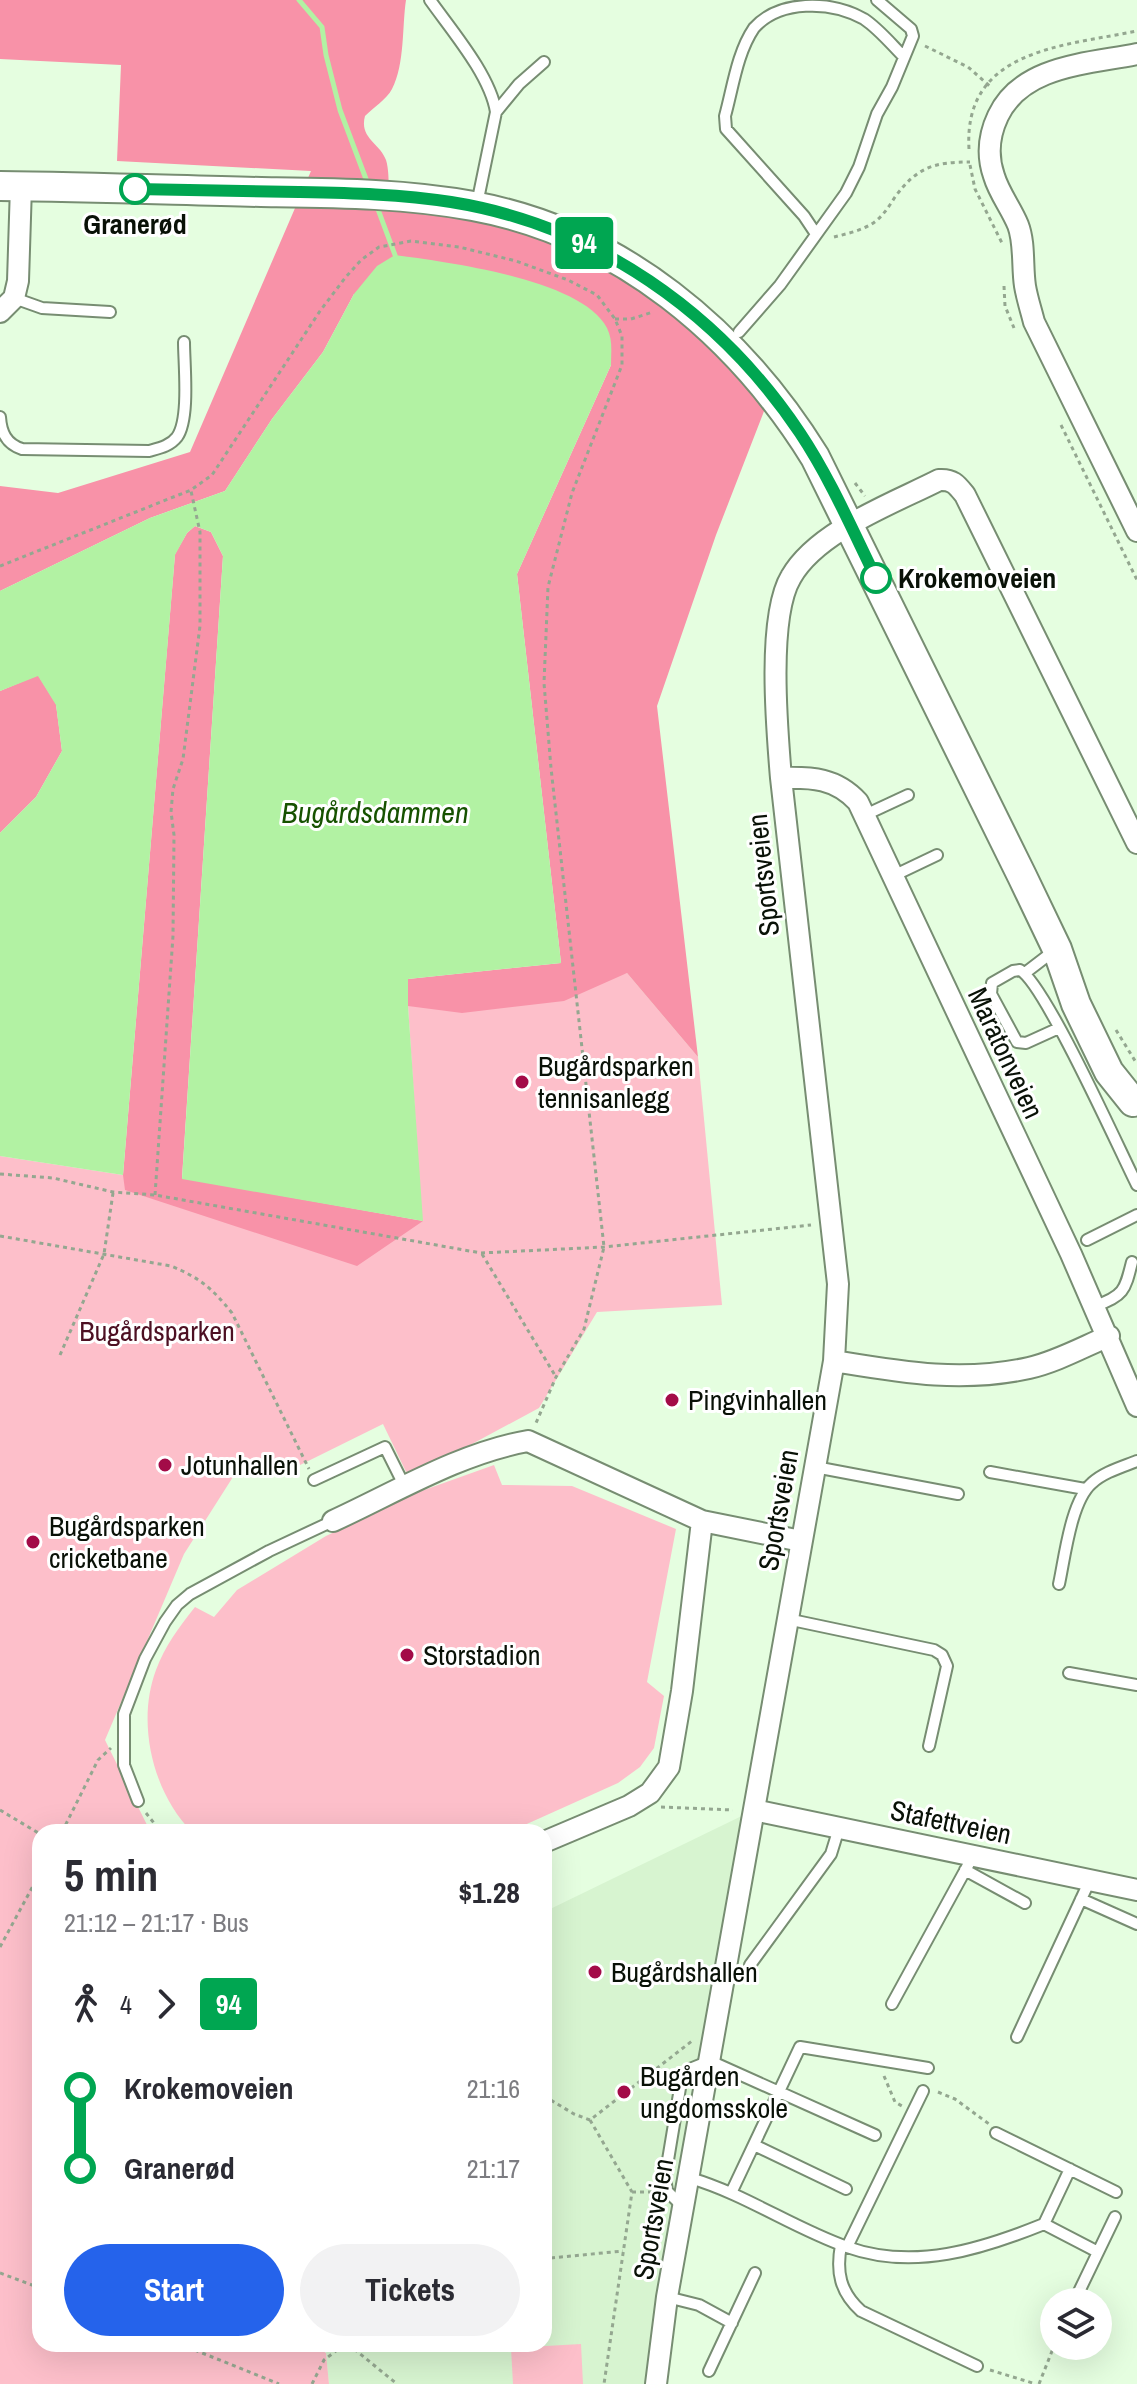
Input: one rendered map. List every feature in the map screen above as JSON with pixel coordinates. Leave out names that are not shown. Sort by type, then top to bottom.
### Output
[{"type":"main road","points":[[10,186],[364,195],[421,198],[476,206],[527,220],[583,242],[650,281],[706,322],[754,372],[785,411],[815,457],[1057,949],[1076,1004],[1109,1072],[1136,1104]]},
{"type":"street","points":[[1137,54],[1047,73],[1027,82],[1008,100],[993,126],[990,157],[994,177],[1019,228],[1034,322],[1137,531]]},
{"type":"street","points":[[7,305],[18,281],[10,186]]},
{"type":"street","name":"Sportsveien","points":[[656,2384],[667,2297],[834,1361],[838,1284],[775,704],[776,657],[785,590],[791,575],[823,543],[851,525],[939,480],[956,484],[965,495],[1137,843]]},
{"type":"street","name":"Maratonveien","points":[[781,778],[808,777],[836,784],[849,792],[865,815],[1135,1394]]},
{"type":"street","points":[[834,1361],[890,1371],[964,1378],[1031,1368],[1109,1336]]},
{"type":"street","points":[[333,1521],[501,1446],[528,1441],[702,1521],[801,1541]]},
{"type":"street","points":[[552,1839],[629,1806],[650,1793],[669,1767],[682,1691],[702,1521]]},
{"type":"street","name":"Stafettveien","points":[[754,1810],[839,1828],[1085,1890],[1137,1890]]},
{"type":"lane","points":[[430,0],[481,75],[494,103],[496,112],[476,206]]},
{"type":"lane","points":[[816,234],[804,216],[726,129],[725,116],[747,40],[759,21],[778,6],[811,0],[838,6],[862,18],[904,57]]},
{"type":"lane","points":[[739,332],[780,285],[855,178],[873,124],[913,36],[911,29],[877,0]]},
{"type":"lane","points":[[496,112],[519,84],[544,62]]},
{"type":"lane","points":[[7,305],[110,312]]},
{"type":"lane","points":[[0,417],[4,436],[15,447],[22,449],[149,451],[160,448],[176,438],[182,423],[184,342]]},
{"type":"lane","points":[[865,815],[908,795]]},
{"type":"lane","points":[[893,876],[937,855]]},
{"type":"lane","points":[[1057,949],[1025,973],[1013,971],[994,980],[990,988],[1013,1037],[1021,1043],[1059,1028]]},
{"type":"lane","points":[[1025,973],[1059,1028],[1137,1185]]},
{"type":"lane","points":[[1087,1240],[1137,1215]]},
{"type":"lane","points":[[1095,1306],[1121,1294],[1132,1262]]},
{"type":"lane","points":[[314,1480],[385,1447],[405,1487]]},
{"type":"lane","points":[[1059,1584],[1078,1502],[1085,1489],[1102,1476],[1137,1461]]},
{"type":"lane","points":[[813,1466],[958,1494]]},
{"type":"lane","points":[[990,1472],[1085,1489]]},
{"type":"lane","points":[[138,1801],[124,1765],[124,1714],[145,1659],[177,1605],[190,1594],[269,1551],[333,1521]]},
{"type":"lane","points":[[787,1619],[934,1650],[942,1655],[947,1666],[929,1746]]},
{"type":"lane","points":[[1069,1673],[1137,1685]]},
{"type":"lane","points":[[750,1965],[831,1854],[839,1828]]},
{"type":"lane","points":[[892,2004],[969,1863],[1025,1903]]},
{"type":"lane","points":[[1017,2037],[1085,1890],[1137,1924]]},
{"type":"lane","points":[[731,2193],[800,2047],[928,2068]]},
{"type":"lane","points":[[684,2207],[667,2191],[665,2178],[681,2082],[690,2069],[710,2061],[875,2135]]},
{"type":"lane","points":[[923,2091],[844,2246],[839,2271],[842,2288],[848,2300],[861,2311],[977,2366]]},
{"type":"lane","points":[[996,2133],[1116,2192]]},
{"type":"lane","points":[[754,2145],[846,2189]]},
{"type":"lane","points":[[690,2178],[731,2193],[844,2246],[898,2257],[941,2255],[989,2246],[1044,2224],[1070,2169]]},
{"type":"lane","points":[[1081,2288],[1115,2217]]},
{"type":"lane","points":[[1044,2224],[1098,2252]]},
{"type":"lane","points":[[709,2371],[755,2273]]},
{"type":"lane","points":[[667,2297],[699,2305],[732,2323]]},
{"type":"path","points":[[913,36],[930,50],[968,67],[1008,100]]},
{"type":"path","points":[[816,234],[834,237],[871,224],[916,174],[931,166],[946,162],[970,163],[990,157]]},
{"type":"path","points":[[0,566],[191,490],[212,475],[320,311],[361,260],[379,247],[411,241],[459,247],[516,261],[568,280],[597,295],[615,319],[622,336],[622,365],[572,493],[551,574],[544,683],[604,1247],[584,1329],[556,1377],[528,1441]]},
{"type":"path","points":[[615,319],[631,319],[657,310]]},
{"type":"path","points":[[155,1195],[173,936],[174,847],[171,812],[173,789],[183,759],[200,626],[200,532],[191,490]]},
{"type":"path","points":[[0,1174],[53,1178],[113,1192],[155,1195],[481,1253],[604,1247],[831,1223]]},
{"type":"path","points":[[60,1355],[104,1254],[113,1192]]},
{"type":"path","points":[[0,1236],[171,1266],[196,1276],[214,1291],[232,1313],[314,1480]]},
{"type":"path","points":[[481,1253],[556,1377]]},
{"type":"path","points":[[66,1824],[98,1760],[122,1737]]},
{"type":"path","points":[[138,1801],[155,1824]]},
{"type":"path","points":[[629,1806],[754,1810]]},
{"type":"path","points":[[0,1810],[32,1829]]},
{"type":"path","points":[[0,1947],[32,1888]]},
{"type":"path","points":[[590,2120],[717,2022]]},
{"type":"path","points":[[878,2059],[895,2102],[913,2112]]},
{"type":"path","points":[[923,2091],[934,2091],[955,2099],[986,2120],[996,2133]]},
{"type":"path","points":[[552,2101],[590,2120],[632,2192],[604,2384]]},
{"type":"path","points":[[632,2192],[667,2191]]},
{"type":"path","points":[[552,2258],[624,2251]]},
{"type":"path","points":[[0,2273],[32,2285]]},
{"type":"path","points":[[200,2352],[279,2384]]},
{"type":"path","points":[[312,2384],[324,2360],[336,2352]]},
{"type":"path","points":[[357,2352],[397,2384]]},
{"type":"path","points":[[977,2366],[1037,2384],[1048,2360]]},
{"type":"shaded area","points":[[0,0],[406,0],[396,79],[387,96],[365,116],[364,124],[367,135],[386,160],[389,206],[486,220],[555,243],[599,265],[675,315],[716,352],[766,406],[716,535],[657,706],[698,1057],[627,973],[564,1001],[462,1013],[408,1006],[408,979],[561,963],[517,574],[611,365],[354,294],[323,352],[272,419],[225,491],[150,518],[0,591],[0,486],[58,493],[190,452],[311,171],[117,161],[121,65],[0,59]]},
{"type":"shaded area","name":"Bugårdsdammen","points":[[195,526],[211,532],[223,556],[182,1178],[423,1221],[357,1266],[125,1190],[123,1175],[175,554],[187,533]]},
{"type":"shaded area","points":[[38,675],[56,704],[62,751],[36,797],[0,833],[0,691]]},
{"type":"shaded area","name":"Bugården ungdomsskole","points":[[754,1810],[657,2384],[329,2384],[327,2352],[552,2352],[552,1908]]},
{"type":"green space","name":"Bugårdsparken","points":[[627,973],[698,1057],[722,1305],[597,1312],[539,1408],[409,1478],[383,1424],[294,1468],[245,1458],[184,1554],[105,1740],[147,1824],[32,1824],[32,2352],[324,2352],[329,2384],[0,2384],[0,1156],[123,1175],[182,1179],[422,1221],[408,1006]]},
{"type":"green space","name":"Storstadion","points":[[494,1465],[502,1485],[572,1486],[676,1529],[647,1682],[664,1696],[654,1748],[640,1767],[618,1783],[527,1824],[185,1824],[158,1778],[148,1734],[150,1691],[156,1670],[173,1637],[195,1607],[214,1617],[237,1590],[326,1536],[413,1494]]},
{"type":"green space","points":[[581,2344],[583,2384],[513,2384],[511,2352],[552,2352],[552,2346]]},
{"type":"water","name":"Bugårdsdammen","points":[[395,255],[478,268],[542,285],[593,311],[607,328],[610,337],[611,365],[517,574],[561,963],[408,979],[423,1221],[182,1179],[223,556],[211,532],[195,526],[187,533],[175,555],[123,1175],[0,1156],[0,833],[36,797],[62,751],[56,705],[38,676],[0,691],[0,591],[150,518],[225,491],[272,419],[323,352],[354,294],[377,266]]},
{"type":"waterway","points":[[299,0],[322,27],[340,110],[369,187]]},
{"type":"waterway","points":[[376,204],[395,255]]},
{"type":"bus line","name":"94","points":[[135,189],[327,193],[448,201],[502,212],[583,242],[624,264],[681,302],[706,322],[754,372],[785,411],[815,457],[876,578]]},
{"type":"place","name":"Granerød","points":[[135,189]]},
{"type":"place","name":"Krokemoveien","points":[[876,578]]},
{"type":"place","name":"Bugårdsparken tennisanlegg","points":[[522,1082]]},
{"type":"place","name":"Pingvinhallen","points":[[672,1400]]},
{"type":"place","name":"Jotunhallen","points":[[165,1465]]},
{"type":"place","name":"Bugårdsparken cricketbane","points":[[33,1542]]},
{"type":"place","name":"Storstadion","points":[[407,1655]]},
{"type":"place","name":"Bugårdshallen","points":[[595,1972]]},
{"type":"place","name":"Bugården ungdomsskole","points":[[624,2092]]}]
